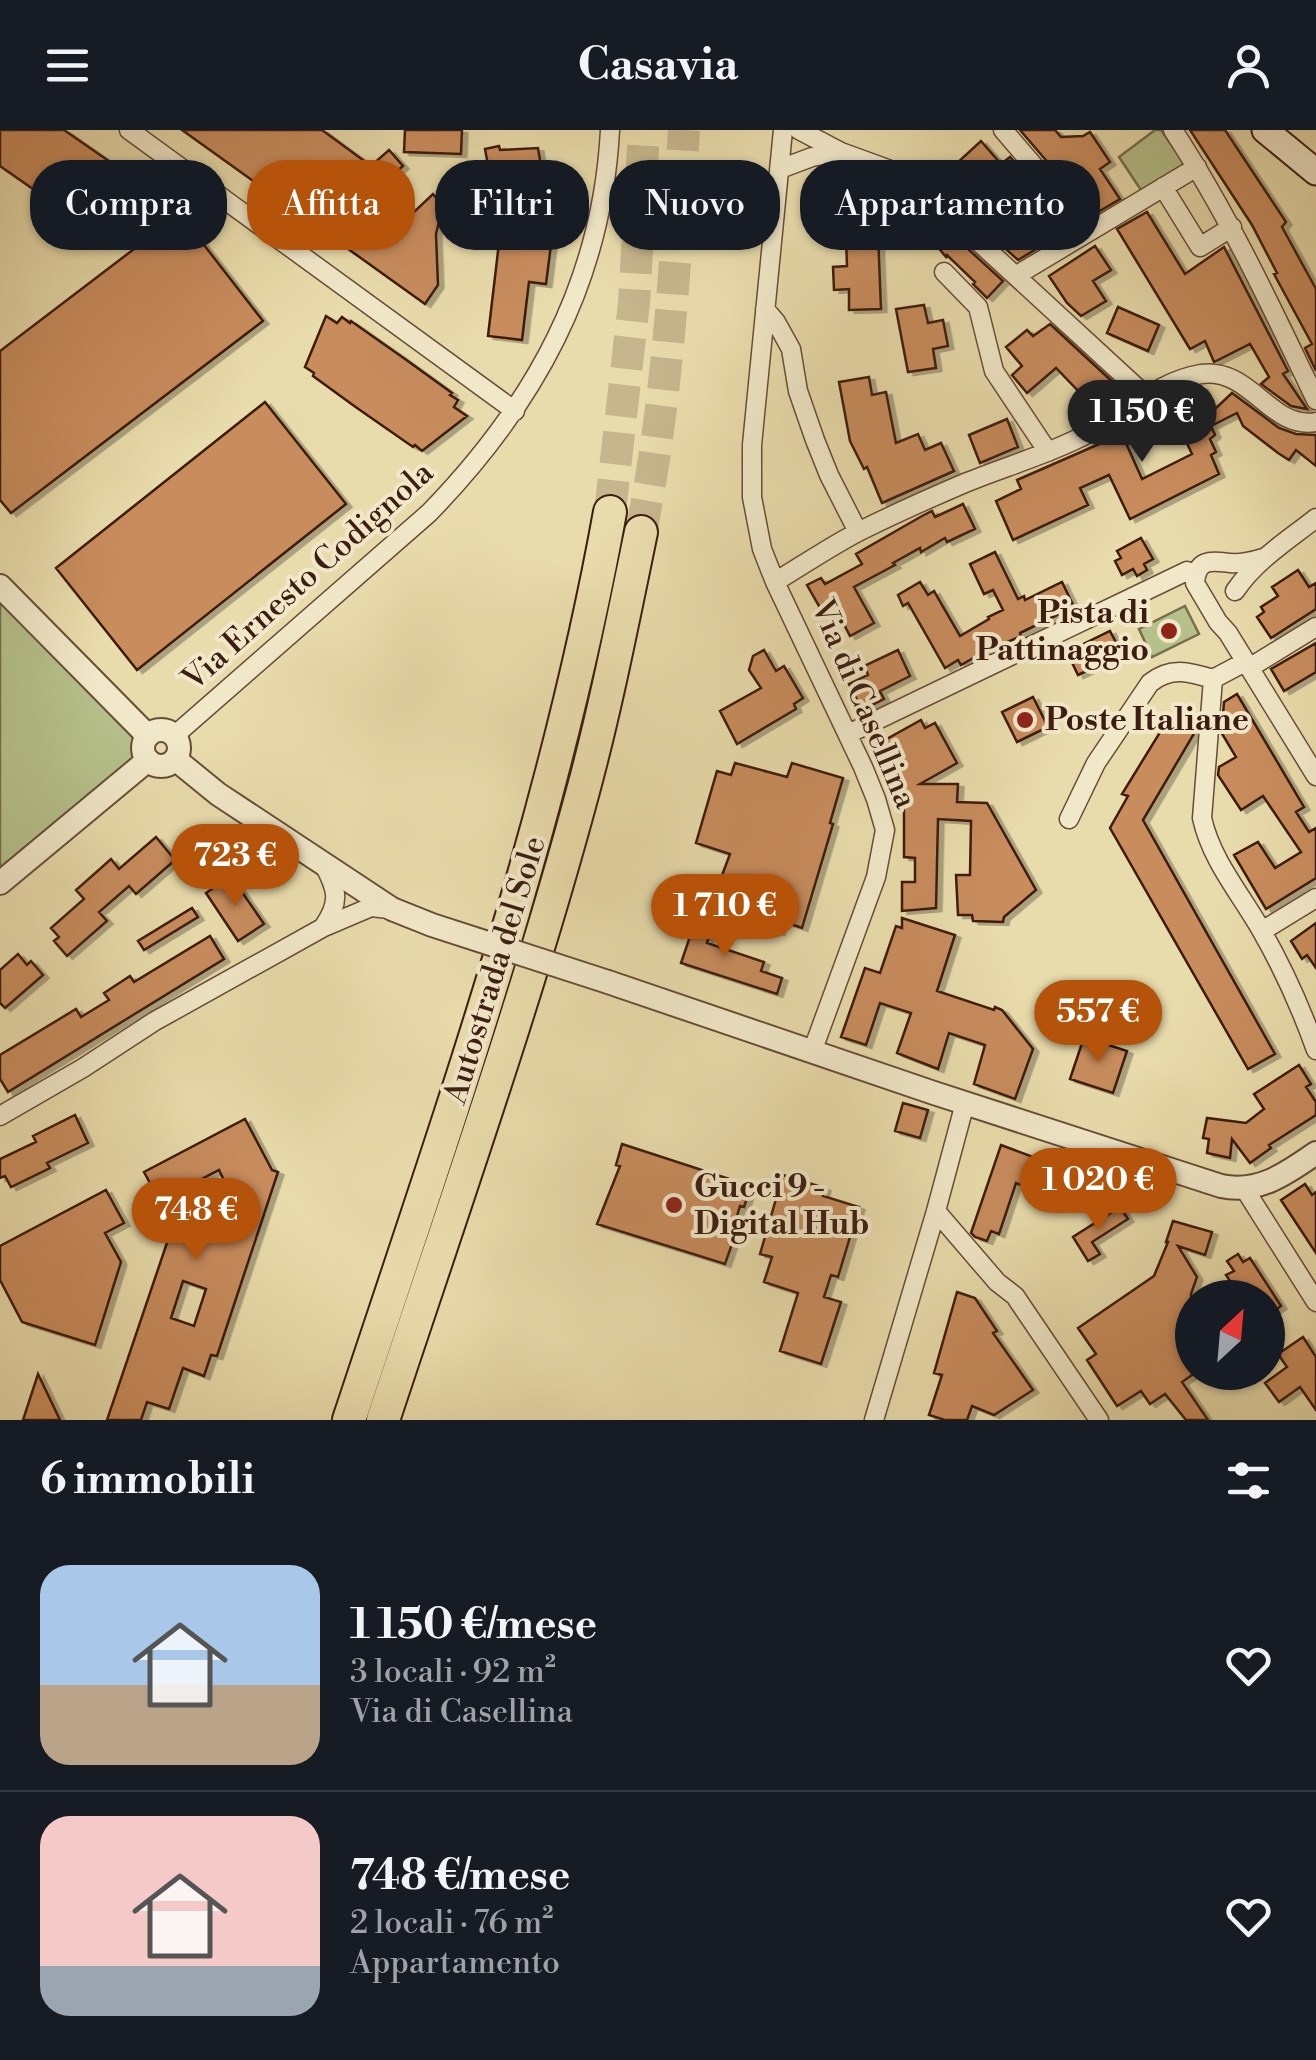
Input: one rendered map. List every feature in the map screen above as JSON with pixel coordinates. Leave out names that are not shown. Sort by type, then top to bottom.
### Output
[{"type":"highway","name":"Autostrada del Sole","points":[[349,1420],[532,853],[580,664],[610,512]]},
{"type":"highway","name":"Autostrada del Sole","points":[[383,1420],[540,944],[609,689],[641,532]]},
{"type":"main road","points":[[1265,130],[1316,172]]},
{"type":"street","points":[[129,130],[515,411]]},
{"type":"street","name":"Via Ernesto Codignola","points":[[175,748],[234,682],[429,514],[458,484],[515,411],[570,308],[587,266],[602,205],[610,130]]},
{"type":"street","points":[[782,130],[780,169],[841,152]]},
{"type":"street","points":[[799,130],[908,180],[932,198],[1146,396]]},
{"type":"street","points":[[1003,130],[1029,160]]},
{"type":"street","points":[[1173,130],[1232,227],[1316,400]]},
{"type":"street","points":[[1100,225],[1197,167]]},
{"type":"street","points":[[1163,187],[1200,247],[1232,227]]},
{"type":"street","points":[[772,250],[751,477],[756,531],[774,582]]},
{"type":"street","points":[[1017,275],[1058,250]]},
{"type":"street","points":[[944,272],[978,307],[994,370],[1048,452]]},
{"type":"street","points":[[766,309],[791,349],[798,391],[815,440],[858,532]]},
{"type":"street","name":"Via di Casellina","points":[[812,1052],[872,888],[884,823],[848,734],[774,582],[858,532],[1094,431],[1146,396],[1182,379],[1222,374],[1242,384],[1289,420],[1316,422]]},
{"type":"street","points":[[1204,598],[1217,602],[1231,595],[1263,558],[1316,518]]},
{"type":"street","points":[[848,734],[1191,573],[1206,562],[1263,558]]},
{"type":"street","points":[[1228,563],[1238,578],[1225,618],[1228,633]]},
{"type":"street","points":[[1191,573],[1194,584],[1316,776]]},
{"type":"street","points":[[0,586],[161,766],[169,764],[175,748]]},
{"type":"street","points":[[1069,819],[1096,763],[1150,683],[1161,674],[1177,671],[1214,678],[1247,665],[1316,627]]},
{"type":"street","points":[[1214,678],[1202,818],[1206,833],[1220,866],[1262,931],[1316,1050]]},
{"type":"street","points":[[0,884],[148,748],[161,730],[218,794],[392,909],[432,925],[1221,1186],[1244,1188],[1281,1177],[1316,1153]]},
{"type":"street","points":[[322,863],[333,881],[336,902],[324,927]]},
{"type":"street","points":[[1262,931],[1316,898]]},
{"type":"street","points":[[0,1116],[155,1021],[324,927],[372,907],[392,909]]},
{"type":"street","points":[[874,1420],[966,1104]]},
{"type":"street","points":[[1244,1188],[1316,1302]]},
{"type":"street","points":[[936,1211],[997,1282],[1016,1296],[1098,1420]]},
{"type":"green space","points":[[1155,130],[1161,130],[1185,164],[1143,193],[1119,157]]},
{"type":"green space","points":[[0,586],[144,742],[144,754],[0,883]]},
{"type":"green space","name":"Pista di Pattinaggio","points":[[1185,606],[1199,634],[1152,657],[1139,629]]},
{"type":"building","points":[[0,130],[64,130],[107,160],[30,160],[30,187],[0,166]]},
{"type":"building","points":[[182,130],[322,130],[363,160],[247,160],[247,177]]},
{"type":"building","points":[[405,130],[462,130],[461,154],[404,152]]},
{"type":"building","points":[[1020,130],[1055,130],[1061,137],[1090,132],[1110,162],[1100,169],[1100,160],[1046,160]]},
{"type":"building","points":[[1190,130],[1225,130],[1286,222],[1282,227],[1316,289],[1316,371],[1305,348],[1312,344],[1252,225]]},
{"type":"building","points":[[981,141],[998,160],[960,160]]},
{"type":"building","points":[[538,148],[540,160],[487,160],[485,149]]},
{"type":"building","points":[[389,150],[398,160],[378,160]]},
{"type":"building","points":[[1100,169],[1120,199],[1100,211]]},
{"type":"building","points":[[433,194],[438,285],[425,304],[350,250],[415,250],[415,211]]},
{"type":"building","points":[[1147,212],[1185,274],[1224,247],[1288,371],[1283,374],[1307,409],[1291,406],[1261,384],[1269,377],[1250,344],[1214,362],[1205,341],[1190,349],[1117,229]]},
{"type":"building","points":[[133,250],[208,250],[263,321],[11,513],[0,500],[0,351]]},
{"type":"building","points":[[498,250],[550,250],[546,284],[529,282],[522,340],[488,336]]},
{"type":"building","points":[[846,250],[879,250],[881,309],[849,310],[849,289],[834,290],[833,267],[847,266]]},
{"type":"building","points":[[940,250],[969,250],[1003,281],[987,298]]},
{"type":"building","points":[[1007,250],[1035,250],[1018,260]]},
{"type":"building","points":[[1089,250],[1098,250],[1111,270],[1093,281],[1106,301],[1081,316],[1049,276]]},
{"type":"building","points":[[924,305],[928,323],[943,320],[948,346],[933,349],[936,368],[908,372],[896,309]]},
{"type":"building","points":[[1118,307],[1159,325],[1148,351],[1107,333]]},
{"type":"building","points":[[326,316],[337,323],[342,317],[351,321],[405,359],[452,393],[458,400],[454,407],[467,416],[422,451],[357,408],[305,367]]},
{"type":"building","points":[[1050,324],[1126,396],[1106,409],[1091,392],[1085,398],[1056,368],[1027,393],[1012,375],[1022,366],[1006,347],[1027,330],[1033,336]]},
{"type":"building","points":[[869,377],[872,395],[886,392],[896,443],[918,434],[925,450],[941,443],[954,471],[882,503],[867,467],[864,469],[850,441],[839,382]]},
{"type":"building","points":[[1202,387],[1214,410],[1232,393],[1279,428],[1316,435],[1316,466],[1296,450],[1289,460],[1278,453],[1243,426],[1237,413],[1211,426],[1215,435],[1210,439],[1216,452],[1211,455],[1219,474],[1130,519],[1109,475],[1080,488],[1088,505],[1013,540],[996,501],[1021,489],[1017,480],[1122,434],[1142,479],[1192,454],[1182,433],[1176,436],[1167,415],[1162,417],[1157,405]]},
{"type":"building","points":[[265,402],[346,504],[137,670],[56,568]]},
{"type":"building","points":[[1007,419],[1018,447],[980,463],[969,435]]},
{"type":"building","points":[[963,504],[975,529],[947,542],[945,538],[921,552],[920,548],[854,587],[874,623],[850,636],[835,607],[823,613],[807,585],[821,578],[825,584],[862,564],[856,554],[922,516],[932,511],[935,517]]},
{"type":"building","points":[[1141,538],[1153,559],[1144,564],[1147,570],[1137,576],[1133,569],[1122,575],[1115,561],[1121,558],[1117,551]]},
{"type":"building","points":[[995,552],[1018,599],[1024,596],[1025,600],[1062,582],[1074,607],[961,665],[958,660],[945,668],[908,603],[903,606],[898,595],[920,582],[928,595],[934,591],[960,636],[1003,610],[993,590],[984,594],[970,564]]},
{"type":"building","points":[[1298,570],[1309,587],[1316,583],[1316,609],[1271,638],[1257,617],[1264,612],[1261,607],[1278,596],[1272,587]]},
{"type":"building","points":[[1110,631],[1122,654],[1078,675],[1067,652]]},
{"type":"building","points":[[1316,643],[1316,672],[1284,691],[1271,669]]},
{"type":"building","points":[[764,650],[776,671],[784,666],[803,698],[794,704],[796,709],[737,744],[720,711],[761,688],[749,670],[753,656]]},
{"type":"building","points":[[898,650],[910,676],[880,691],[884,699],[862,710],[849,684],[868,675],[864,666]]},
{"type":"building","points":[[1237,694],[1304,807],[1296,812],[1309,832],[1316,828],[1316,878],[1266,909],[1234,855],[1258,842],[1275,868],[1301,852],[1263,796],[1241,810],[1218,775],[1219,767],[1236,757],[1221,732],[1222,721],[1226,719],[1224,702]]},
{"type":"building","name":"Poste Italiane","points":[[1033,697],[1048,727],[1017,742],[1002,712]]},
{"type":"building","points":[[1170,716],[1195,732],[1143,820],[1275,1054],[1248,1069],[1110,828],[1128,796],[1122,794]]},
{"type":"building","points":[[921,720],[925,728],[935,723],[957,763],[920,784],[958,784],[957,802],[987,803],[1036,890],[1003,922],[973,921],[972,915],[958,915],[956,875],[970,875],[971,821],[938,819],[936,908],[902,911],[902,882],[915,882],[915,858],[904,857],[899,764],[889,769],[876,745]]},
{"type":"building","points":[[735,763],[787,777],[792,763],[843,778],[802,928],[782,921],[779,932],[741,920],[718,886],[730,854],[696,843],[717,771],[731,775]]},
{"type":"building","points":[[156,837],[175,860],[136,894],[129,886],[99,912],[107,921],[67,956],[54,941],[59,937],[51,928],[84,899],[76,890],[111,859],[119,869]]},
{"type":"building","points":[[231,876],[264,924],[238,941],[206,893]]},
{"type":"building","points":[[192,908],[198,917],[144,950],[138,941]]},
{"type":"building","points":[[699,910],[716,915],[707,943],[764,962],[761,971],[782,978],[777,994],[681,963]]},
{"type":"building","points":[[902,918],[955,935],[937,991],[1002,1010],[1033,1049],[1015,1099],[974,1084],[985,1045],[949,1033],[938,1069],[897,1053],[911,1013],[880,1003],[866,1045],[841,1037],[865,968],[880,973],[896,926],[902,928]]},
{"type":"building","points":[[1316,923],[1316,968],[1307,955],[1302,959],[1291,941]]},
{"type":"building","points":[[210,936],[224,959],[8,1092],[0,1079],[0,1055],[76,1009],[81,1017],[109,1000],[104,993],[130,976],[134,982]]},
{"type":"building","points":[[18,954],[27,965],[31,961],[43,975],[5,1008],[0,1003],[0,970]]},
{"type":"building","points":[[1084,1037],[1127,1051],[1113,1093],[1070,1079]]},
{"type":"building","points":[[1299,1065],[1311,1084],[1306,1087],[1316,1102],[1316,1115],[1269,1145],[1271,1148],[1250,1163],[1232,1139],[1230,1158],[1207,1153],[1209,1139],[1203,1138],[1207,1118],[1246,1123],[1264,1109],[1254,1094]]},
{"type":"building","points":[[903,1103],[928,1110],[920,1138],[895,1131]]},
{"type":"building","points":[[75,1115],[88,1143],[11,1187],[5,1176],[0,1178],[0,1159],[36,1142],[33,1136]]},
{"type":"building","points":[[245,1119],[272,1170],[278,1172],[217,1356],[211,1355],[204,1376],[183,1368],[169,1409],[147,1402],[141,1420],[107,1420],[173,1225],[144,1172]],"holes":[[[219,1170],[230,1193],[204,1206],[192,1184]],[[183,1281],[206,1289],[194,1326],[171,1318]]]},
{"type":"building","name":"Gucci 9 - Digital Hub","points":[[622,1144],[751,1186],[744,1207],[740,1206],[725,1264],[597,1224],[620,1166],[616,1165]]},
{"type":"building","points":[[1001,1145],[1041,1160],[1036,1174],[1073,1185],[1068,1202],[1016,1183],[999,1234],[991,1231],[987,1241],[971,1233]]},
{"type":"building","points":[[783,1175],[825,1188],[823,1196],[859,1207],[838,1277],[831,1275],[824,1297],[841,1302],[821,1364],[780,1351],[798,1293],[764,1282],[772,1257],[760,1254]]},
{"type":"building","points":[[1305,1184],[1312,1195],[1316,1192],[1316,1253],[1281,1200]]},
{"type":"building","points":[[106,1190],[124,1223],[105,1233],[121,1262],[95,1345],[22,1322],[0,1280],[0,1246]]},
{"type":"building","points":[[1120,1207],[1128,1219],[1092,1242],[1100,1254],[1088,1261],[1073,1237]]},
{"type":"building","points":[[1173,1221],[1212,1232],[1205,1255],[1178,1246],[1197,1277],[1175,1280],[1175,1390],[1187,1390],[1208,1420],[1186,1420],[1165,1394],[1150,1404],[1141,1391],[1117,1406],[1087,1360],[1096,1354],[1078,1328],[1154,1276]]},
{"type":"building","points":[[1238,1254],[1243,1262],[1250,1258],[1264,1280],[1229,1280],[1226,1275],[1234,1271],[1227,1261]]},
{"type":"building","points":[[957,1292],[975,1298],[997,1331],[993,1333],[1033,1390],[994,1415],[972,1406],[967,1420],[945,1420],[929,1415],[942,1375],[934,1373]]},
{"type":"building","points":[[1303,1337],[1316,1357],[1316,1410],[1300,1387],[1279,1402],[1270,1390],[1285,1390],[1285,1349]]},
{"type":"building","points":[[38,1374],[60,1420],[23,1420]]},
{"type":"tunnel","points":[[610,512],[634,303],[644,130]]},
{"type":"tunnel","points":[[641,532],[664,382],[684,130]]},
{"type":"place","name":"Pista di Pattinaggio","points":[[1169,631]]},
{"type":"place","name":"Poste Italiane","points":[[1025,720]]},
{"type":"place","name":"Gucci 9 - Digital Hub","points":[[674,1205]]}]
